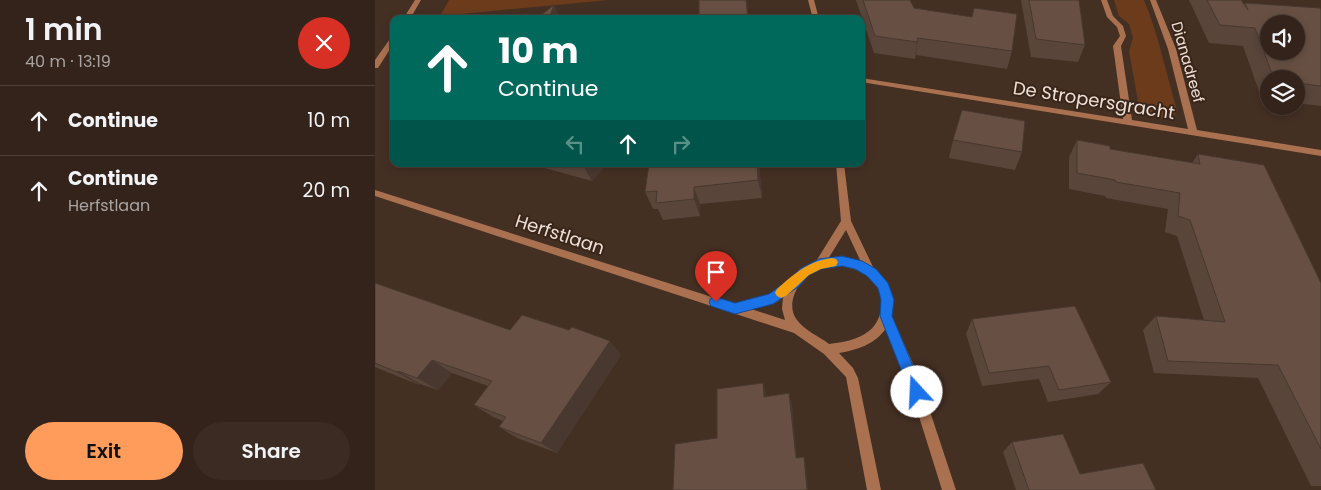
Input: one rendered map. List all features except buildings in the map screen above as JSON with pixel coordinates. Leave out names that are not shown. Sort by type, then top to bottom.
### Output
[{"type":"street","points":[[409,15],[418,0]]},
{"type":"street","points":[[811,0],[815,15]]},
{"type":"street","points":[[1104,0],[1110,17],[1120,26],[1123,36],[1117,46],[1128,122]]},
{"type":"street","name":"Dianadreef","points":[[1153,0],[1172,49],[1193,132]]},
{"type":"street","points":[[375,66],[390,43]]},
{"type":"street","name":"De Stropersgracht","points":[[865,81],[1319,153]]},
{"type":"street","points":[[1319,153],[1321,163]]},
{"type":"street","points":[[828,350],[848,348],[865,341],[879,330],[886,316],[887,300],[883,286],[871,272],[846,221],[840,167]]},
{"type":"street","name":"Herfstlaan","points":[[375,193],[795,328]]},
{"type":"street","points":[[819,264],[846,221]]},
{"type":"street","points":[[735,308],[773,299],[794,283],[804,272],[819,264],[842,261],[857,265],[871,272]]},
{"type":"street","points":[[794,283],[788,297],[787,313],[795,328],[828,350],[850,374],[874,490]]},
{"type":"street","points":[[886,316],[912,375],[949,490]]},
{"type":"shaded area","points":[[449,0],[609,0],[451,15],[441,15]]},
{"type":"shaded area","points":[[1114,0],[1144,0],[1158,41],[1177,110],[1174,116],[1155,117],[1139,107],[1129,51],[1133,38],[1129,24],[1119,16]]},
{"type":"slow traffic","points":[[781,293],[804,272],[819,264],[832,262]]},
{"type":"route","points":[[716,302],[735,308],[773,299],[794,283],[804,272],[819,264],[842,261],[857,265],[871,272],[883,286],[887,300],[886,316],[912,375],[917,392]]}]
